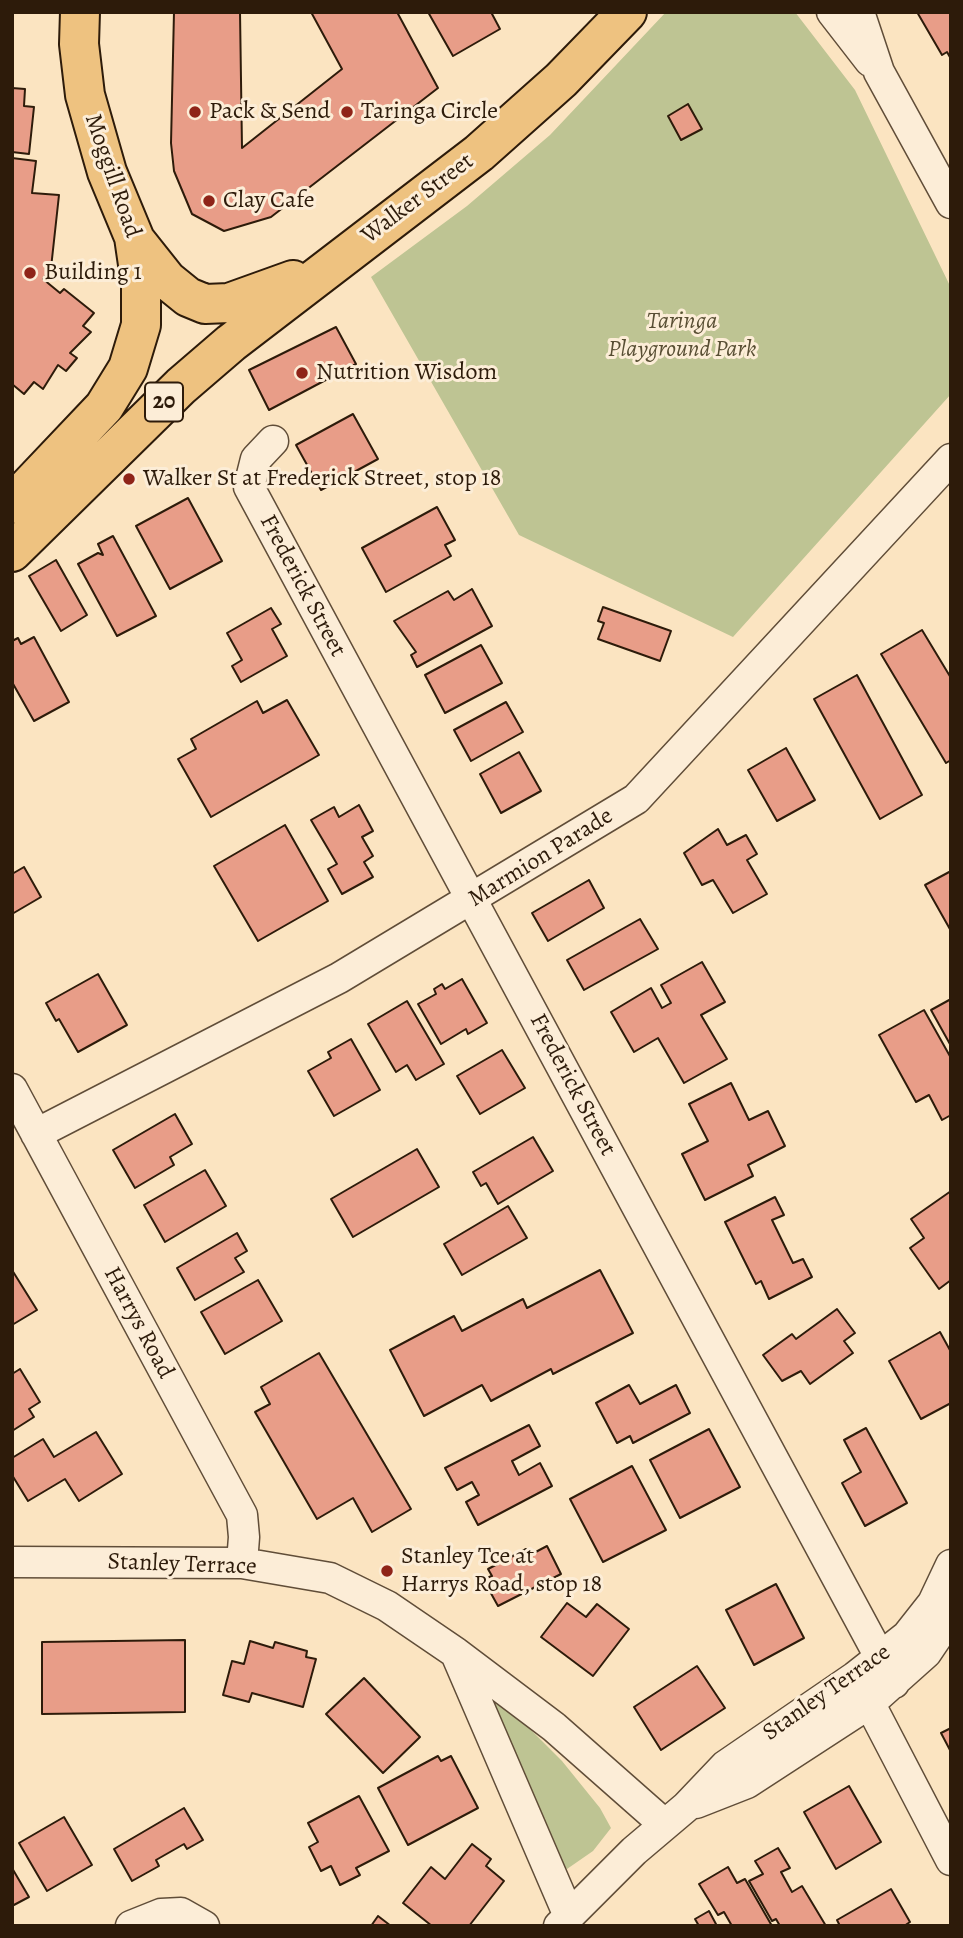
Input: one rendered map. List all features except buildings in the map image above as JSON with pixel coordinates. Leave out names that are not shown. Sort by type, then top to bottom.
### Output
[{"type":"highway","name":"Moggill Road","points":[[12,504],[94,420],[128,368],[136,347],[142,313],[134,237],[107,172],[90,119],[79,44],[80,12]]},
{"type":"highway","name":"Walker Street","points":[[328,267],[488,145],[575,66],[627,12]]},
{"type":"highway","points":[[134,237],[142,252],[167,280],[188,297],[205,304],[238,300],[328,267]]},
{"type":"highway","name":"20","points":[[12,552],[181,386],[328,267]]},
{"type":"street","points":[[832,12],[879,72],[951,203]]},
{"type":"street","points":[[859,12],[879,72]]},
{"type":"street","name":"Frederick Street","points":[[273,441],[256,460],[249,487],[474,900],[887,1671]]},
{"type":"street","name":"Marmion Parade","points":[[36,1134],[339,978],[474,900],[636,799],[951,458]]},
{"type":"street","name":"Harrys Road","points":[[12,1089],[242,1515],[242,1563]]},
{"type":"street","name":"Stanley Terrace","points":[[12,1562],[242,1563],[330,1578],[387,1606],[456,1653],[675,1815]]},
{"type":"street","name":"Stanley Terrace","points":[[675,1815],[747,1783],[870,1703],[887,1671],[921,1620],[951,1564]]},
{"type":"street","name":"Stanley Terrace","points":[[675,1815],[725,1766],[855,1677],[887,1671],[926,1653],[951,1616]]},
{"type":"street","points":[[456,1653],[564,1921],[675,1815]]},
{"type":"street","points":[[855,1677],[951,1860]]},
{"type":"street","points":[[131,1926],[161,1914],[181,1913],[204,1926]]},
{"type":"green space","name":"Taringa Playground Park","points":[[666,12],[795,12],[855,90],[951,288],[951,394],[733,637],[519,535],[371,277],[467,206],[550,135]]},
{"type":"green space","points":[[496,1704],[506,1705],[562,1761],[600,1808],[611,1828],[593,1851],[567,1869],[557,1861],[493,1712]]},
{"type":"place","name":"Pack & Send","points":[[195,112]]},
{"type":"place","name":"Taringa Circle","points":[[347,112]]},
{"type":"place","name":"Clay Cafe","points":[[209,201]]},
{"type":"place","name":"Building 1","points":[[30,273]]},
{"type":"place","name":"Nutrition Wisdom","points":[[302,373]]},
{"type":"place","name":"Walker St at Frederick Street, stop 18","points":[[129,479]]},
{"type":"place","name":"Stanley Tce at Harrys Road, stop 18","points":[[387,1571]]}]
